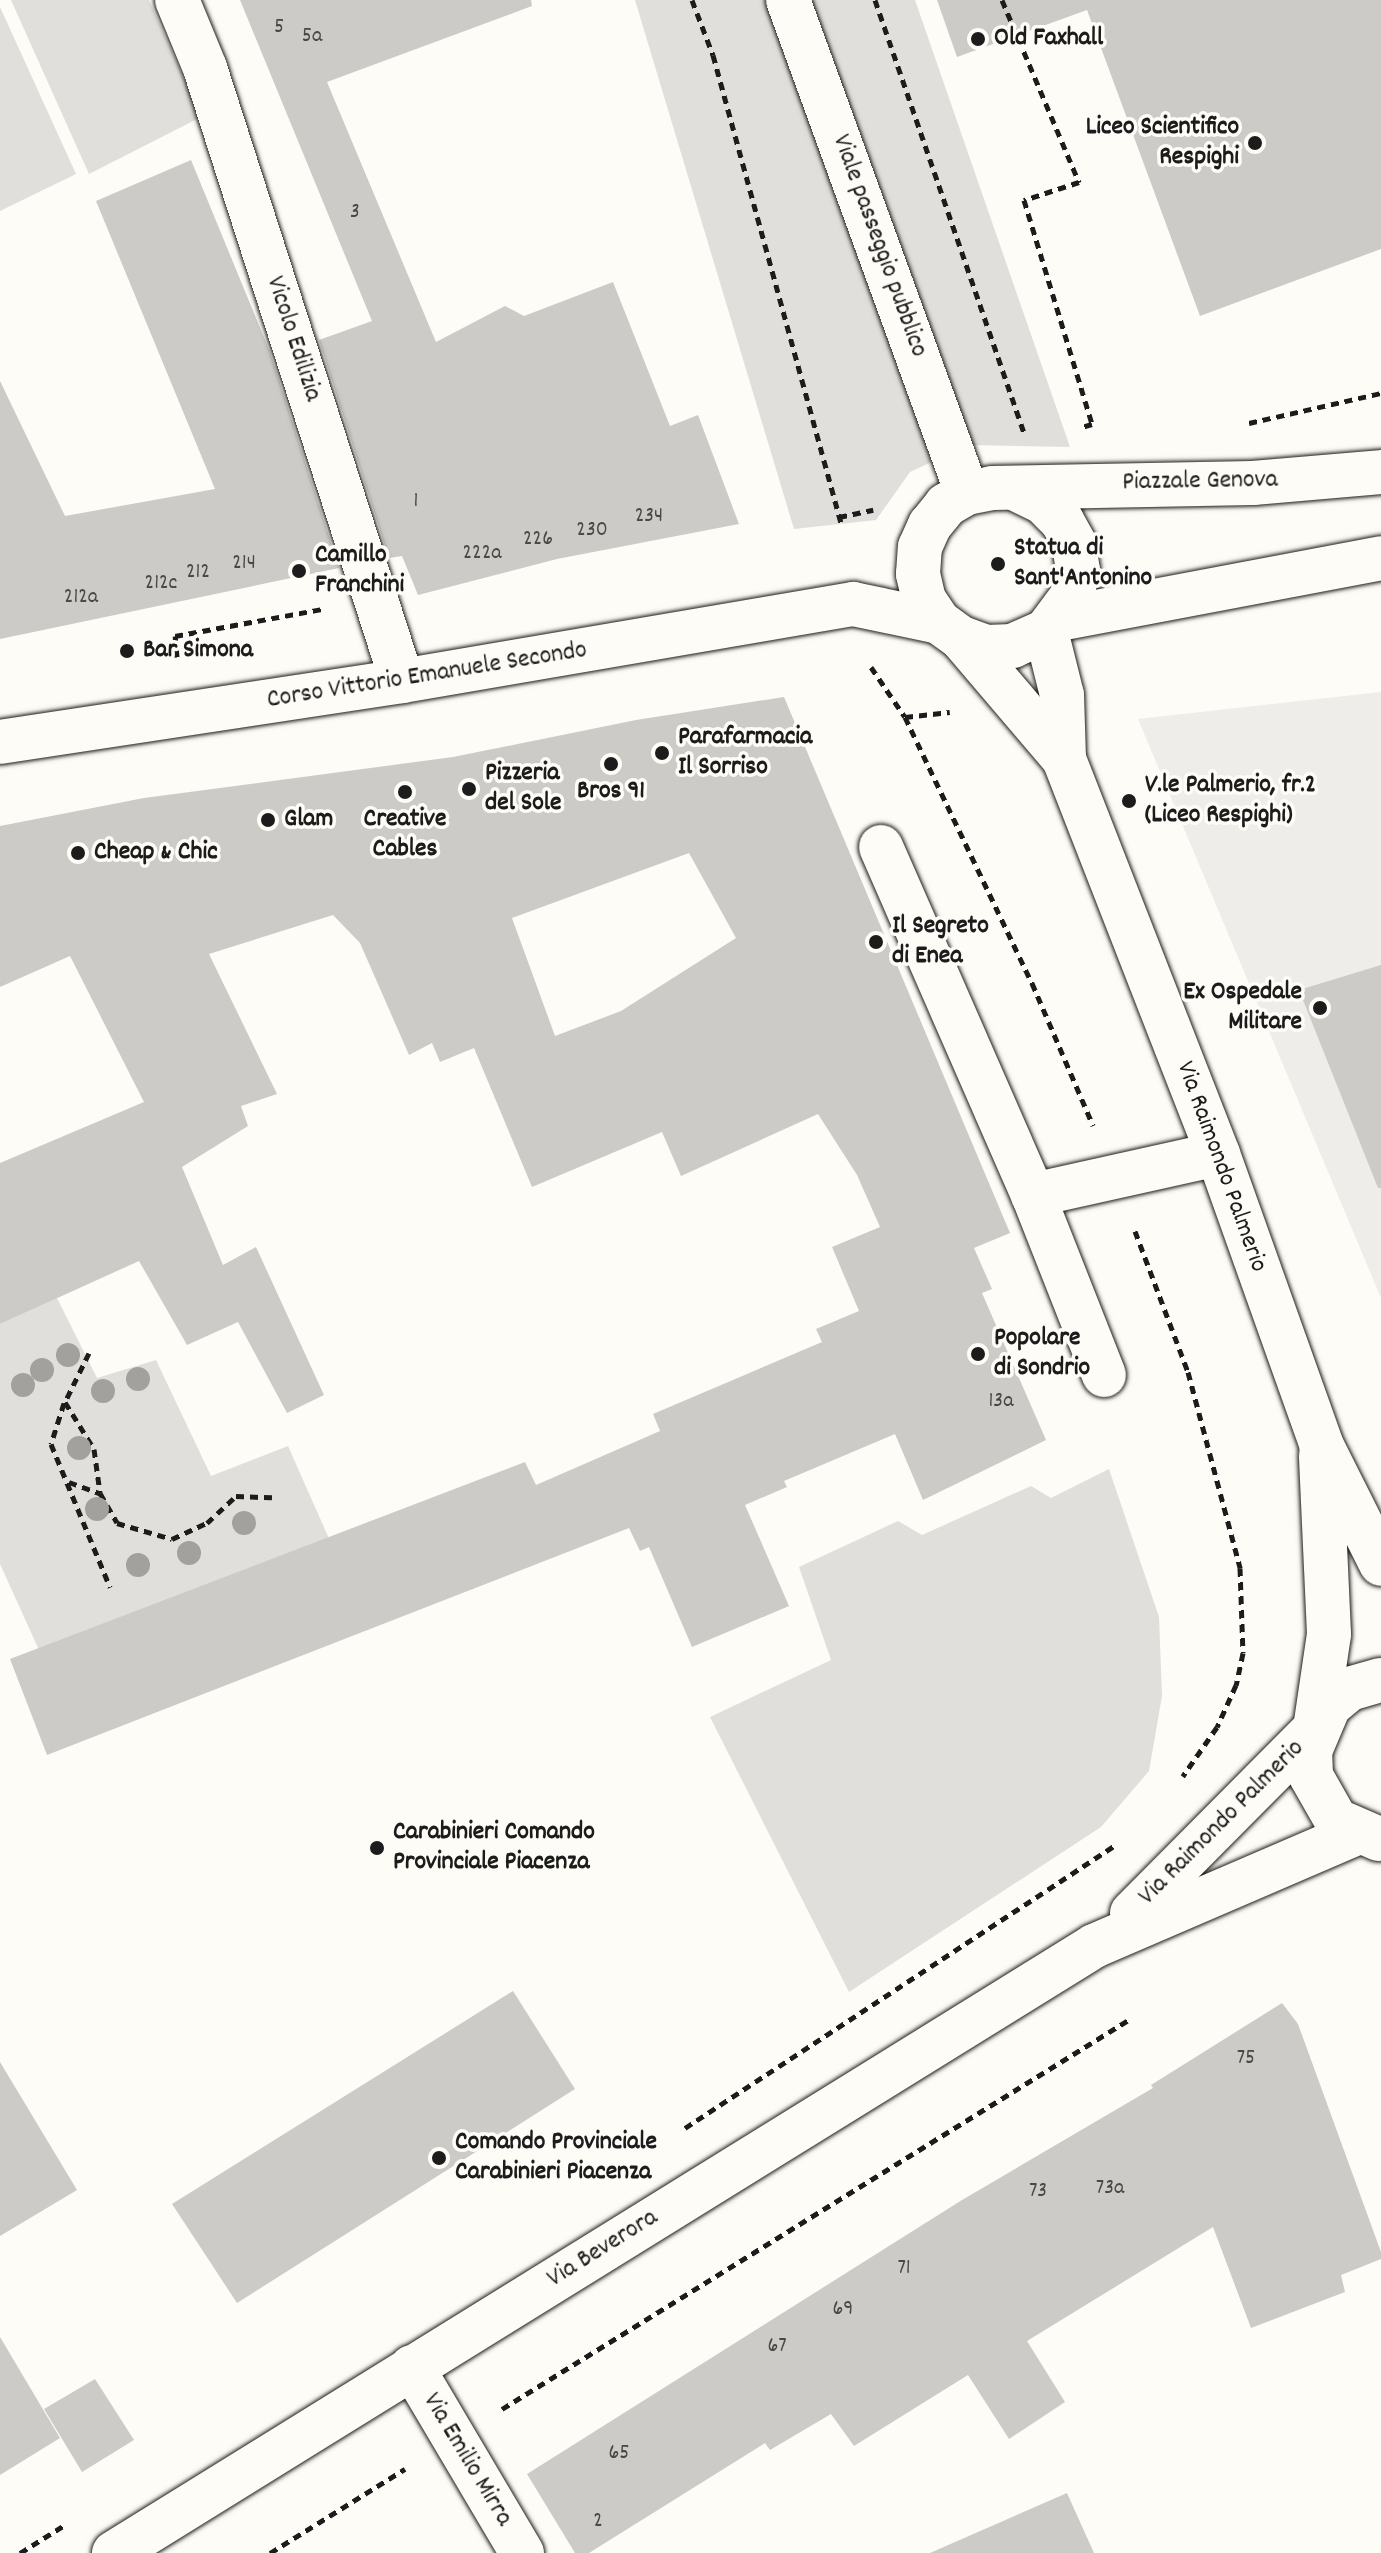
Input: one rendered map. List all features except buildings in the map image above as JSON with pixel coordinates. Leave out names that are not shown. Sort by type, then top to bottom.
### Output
[{"type":"street","name":"Vicolo Edilizia","points":[[177,0],[205,68],[402,681]]},
{"type":"street","name":"Viale passeggio pubblico","points":[[788,0],[967,493]]},
{"type":"street","name":"Piazzale Genova","points":[[967,493],[992,488],[1018,490],[1253,483],[1381,472]]},
{"type":"street","points":[[1018,490],[1043,502],[1074,543],[1078,570],[1072,596],[1052,625]]},
{"type":"street","points":[[853,604],[920,547],[946,505],[967,493]]},
{"type":"street","points":[[920,547],[918,574],[924,600],[950,630],[986,647],[1013,646],[1052,625],[1381,558]]},
{"type":"street","name":"Corso Vittorio Emanuele Secondo","points":[[0,742],[402,681],[853,604],[950,630]]},
{"type":"street","name":"Via Raimondo Palmerio","points":[[1052,625],[1062,695],[1064,759],[1218,1154],[1321,1444],[1381,1564]]},
{"type":"street","name":"Via Raimondo Palmerio","points":[[950,630],[1064,759]]},
{"type":"street","points":[[881,847],[1033,1195],[1104,1375]]},
{"type":"street","points":[[1033,1195],[1218,1154]]},
{"type":"street","name":"Via Raimondo Palmerio","points":[[1094,1946],[1162,1887],[1315,1729],[1329,1634],[1321,1444]]},
{"type":"street","points":[[1369,1836],[1336,1820],[1311,1776],[1315,1729],[1329,1706],[1349,1689],[1381,1680]]},
{"type":"street","points":[[1094,1946],[1369,1836]]},
{"type":"street","name":"Via Beverora","points":[[114,2553],[1094,1946]]},
{"type":"street","name":"Via Emilio Mirra","points":[[412,2367],[522,2553]]},
{"type":"path","points":[[692,0],[713,55],[842,527]]},
{"type":"path","points":[[875,0],[1027,441]]},
{"type":"path","points":[[1002,0],[1079,182],[1024,200],[1092,424],[1066,431]]},
{"type":"path","points":[[839,517],[874,509]]},
{"type":"path","points":[[868,662],[905,717],[960,711]]},
{"type":"path","points":[[89,1353],[65,1402],[51,1444],[110,1587]]},
{"type":"path","points":[[65,1402],[94,1449],[100,1493],[117,1523],[172,1539],[207,1523],[236,1496],[272,1497]]},
{"type":"path","points":[[68,1482],[100,1493]]},
{"type":"path","points":[[270,2553],[1130,2019]]},
{"type":"shaded area","points":[[11,0],[149,0],[201,117],[89,174]]},
{"type":"shaded area","points":[[635,0],[915,0],[1070,447],[968,445],[910,472],[876,520],[794,529]]},
{"type":"shaded area","points":[[0,7],[76,174],[0,211]]},
{"type":"shaded area","name":"Ex Ospedale Militare","points":[[1381,692],[1381,1298],[1138,719]]},
{"type":"shaded area","points":[[57,1298],[97,1378],[156,1360],[211,1476],[288,1446],[331,1543],[44,1661],[0,1564],[0,1324]]},
{"type":"shaded area","points":[[1109,1469],[1159,1617],[1162,1696],[1149,1771],[1101,1827],[849,1992],[710,1717],[831,1660],[799,1567],[898,1521],[922,1535],[1031,1486],[1051,1498]]},
{"type":"place","name":"Old Faxhall","points":[[978,39]]},
{"type":"place","name":"Liceo Scientifico Respighi","points":[[1255,143]]},
{"type":"place","name":"Statua di Sant'Antonino","points":[[998,564]]},
{"type":"place","name":"Camillo Franchini","points":[[299,571]]},
{"type":"place","name":"Bar Simona","points":[[127,651]]},
{"type":"place","name":"Parafarmacia Il Sorriso","points":[[662,753]]},
{"type":"place","name":"Bros 91","points":[[611,764]]},
{"type":"place","name":"Pizzeria del Sole","points":[[469,789]]},
{"type":"place","name":"Creative Cables","points":[[405,792]]},
{"type":"place","name":"V.le Palmerio, fr.2 (Liceo Respighi)","points":[[1129,801]]},
{"type":"place","name":"Glam","points":[[268,820]]},
{"type":"place","name":"Cheap & Chic","points":[[78,853]]},
{"type":"place","name":"Il Segreto di Enea","points":[[876,942]]},
{"type":"place","name":"Ex Ospedale Militare","points":[[1320,1008]]},
{"type":"place","name":"Popolare di Sondrio","points":[[978,1354]]},
{"type":"place","name":"Carabinieri Comando Provinciale Piacenza","points":[[377,1848]]},
{"type":"place","name":"Comando Provinciale Carabinieri Piacenza","points":[[439,2158]]}]
